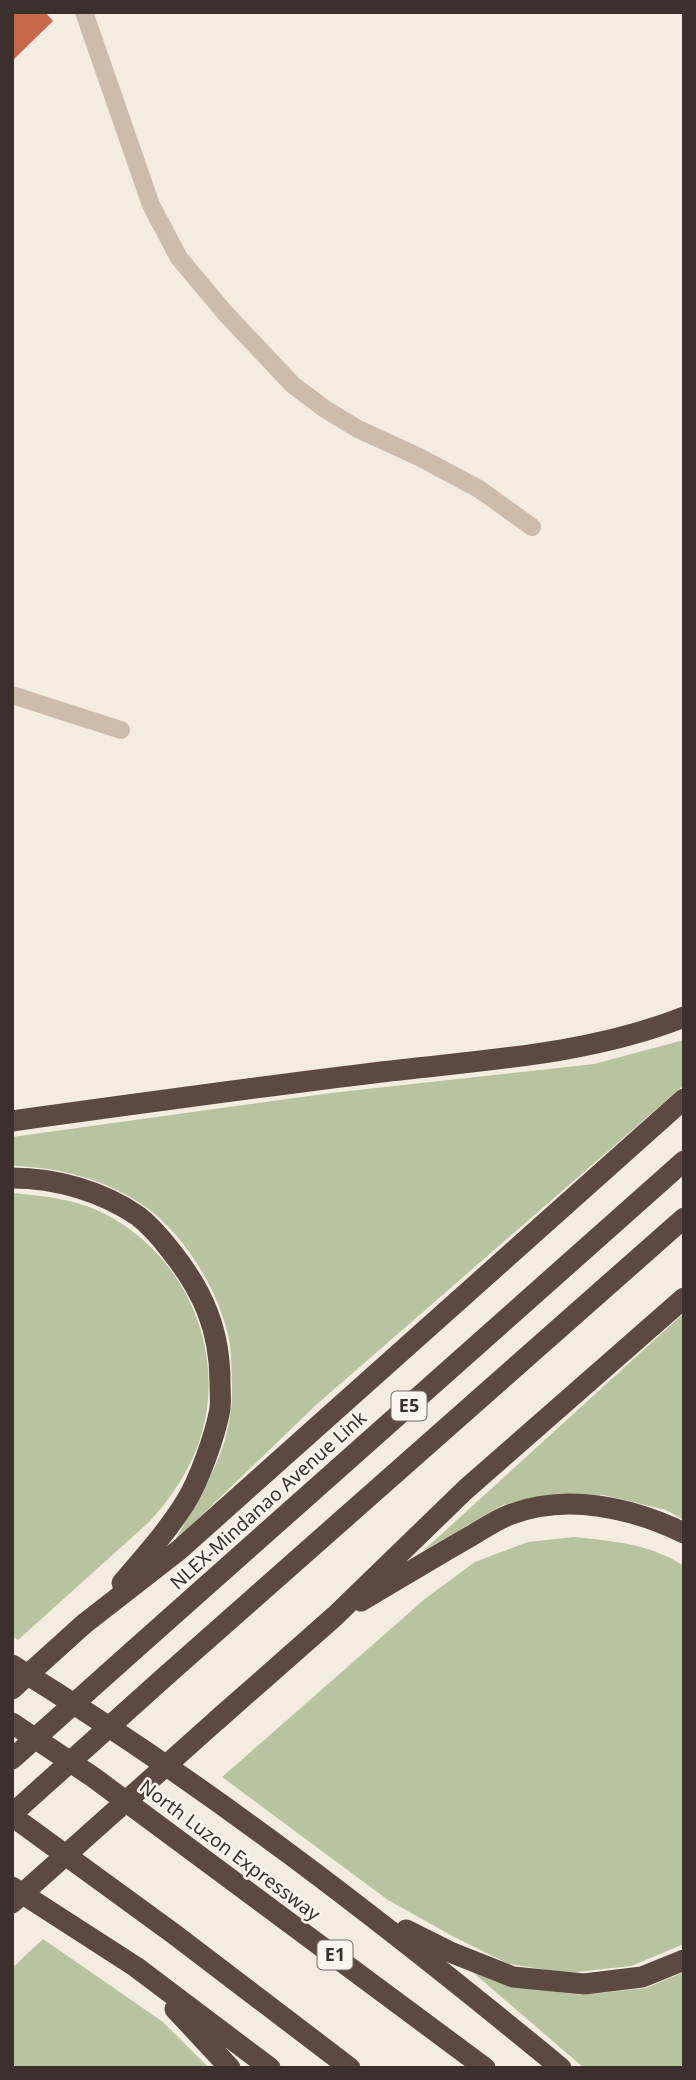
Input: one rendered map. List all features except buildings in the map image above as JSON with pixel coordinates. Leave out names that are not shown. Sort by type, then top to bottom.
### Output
[{"type":"highway","points":[[12,1121],[562,1050],[650,1031],[684,1017]]},
{"type":"highway","points":[[12,1689],[87,1621],[179,1550],[684,1099]]},
{"type":"highway","name":"NLEX-Mindanao Avenue Link","points":[[12,1759],[684,1161]]},
{"type":"highway","points":[[12,1178],[67,1184],[115,1203],[139,1217],[159,1235],[190,1274],[206,1306],[216,1336],[220,1407],[211,1446],[186,1502],[154,1545],[87,1621]]},
{"type":"highway","name":"E5","points":[[12,1815],[684,1218]]},
{"type":"highway","points":[[12,1903],[335,1616],[465,1490],[684,1298]]},
{"type":"highway","points":[[335,1616],[509,1515],[551,1505],[601,1505],[658,1520],[684,1533]]},
{"type":"highway","points":[[12,1665],[132,1742],[273,1841],[431,1961],[561,2068]]},
{"type":"highway","name":"North Luzon Expressway","points":[[12,1723],[93,1777],[485,2068]]},
{"type":"highway","points":[[12,1815],[350,2068]]},
{"type":"highway","points":[[12,1886],[136,1967],[270,2068]]},
{"type":"highway","points":[[367,1911],[450,1952],[513,1977],[584,1983],[642,1977],[684,1960]]},
{"type":"highway","points":[[136,1967],[230,2068]]},
{"type":"lane","points":[[84,12],[151,205],[179,258],[226,314],[293,385],[325,410],[479,489],[532,527]]},
{"type":"lane","points":[[12,695],[121,730]]},
{"type":"green space","points":[[684,1040],[684,1085],[316,1405],[175,1541],[206,1486],[224,1442],[230,1415],[230,1344],[222,1314],[197,1263],[161,1219],[132,1198],[100,1183],[65,1172],[12,1166],[12,1137],[331,1093],[594,1064]]},
{"type":"green space","points":[[12,1193],[83,1205],[105,1214],[133,1232],[157,1254],[177,1280],[193,1308],[203,1339],[208,1371],[208,1403],[201,1436],[192,1460],[173,1493],[149,1522],[18,1640],[12,1636]]},
{"type":"green space","points":[[684,1313],[684,1520],[666,1510],[604,1495],[555,1494],[503,1505],[423,1551]]},
{"type":"green space","points":[[574,1537],[645,1548],[684,1566],[684,1944],[631,1966],[568,1973],[509,1964],[388,1900],[222,1777],[426,1598],[475,1562],[528,1542]]},
{"type":"green space","points":[[43,1939],[163,2022],[209,2068],[12,2068],[12,1968]]},
{"type":"green space","points":[[469,1969],[513,1986],[581,1995],[646,1988],[684,1972],[684,2068],[584,2068]]}]
